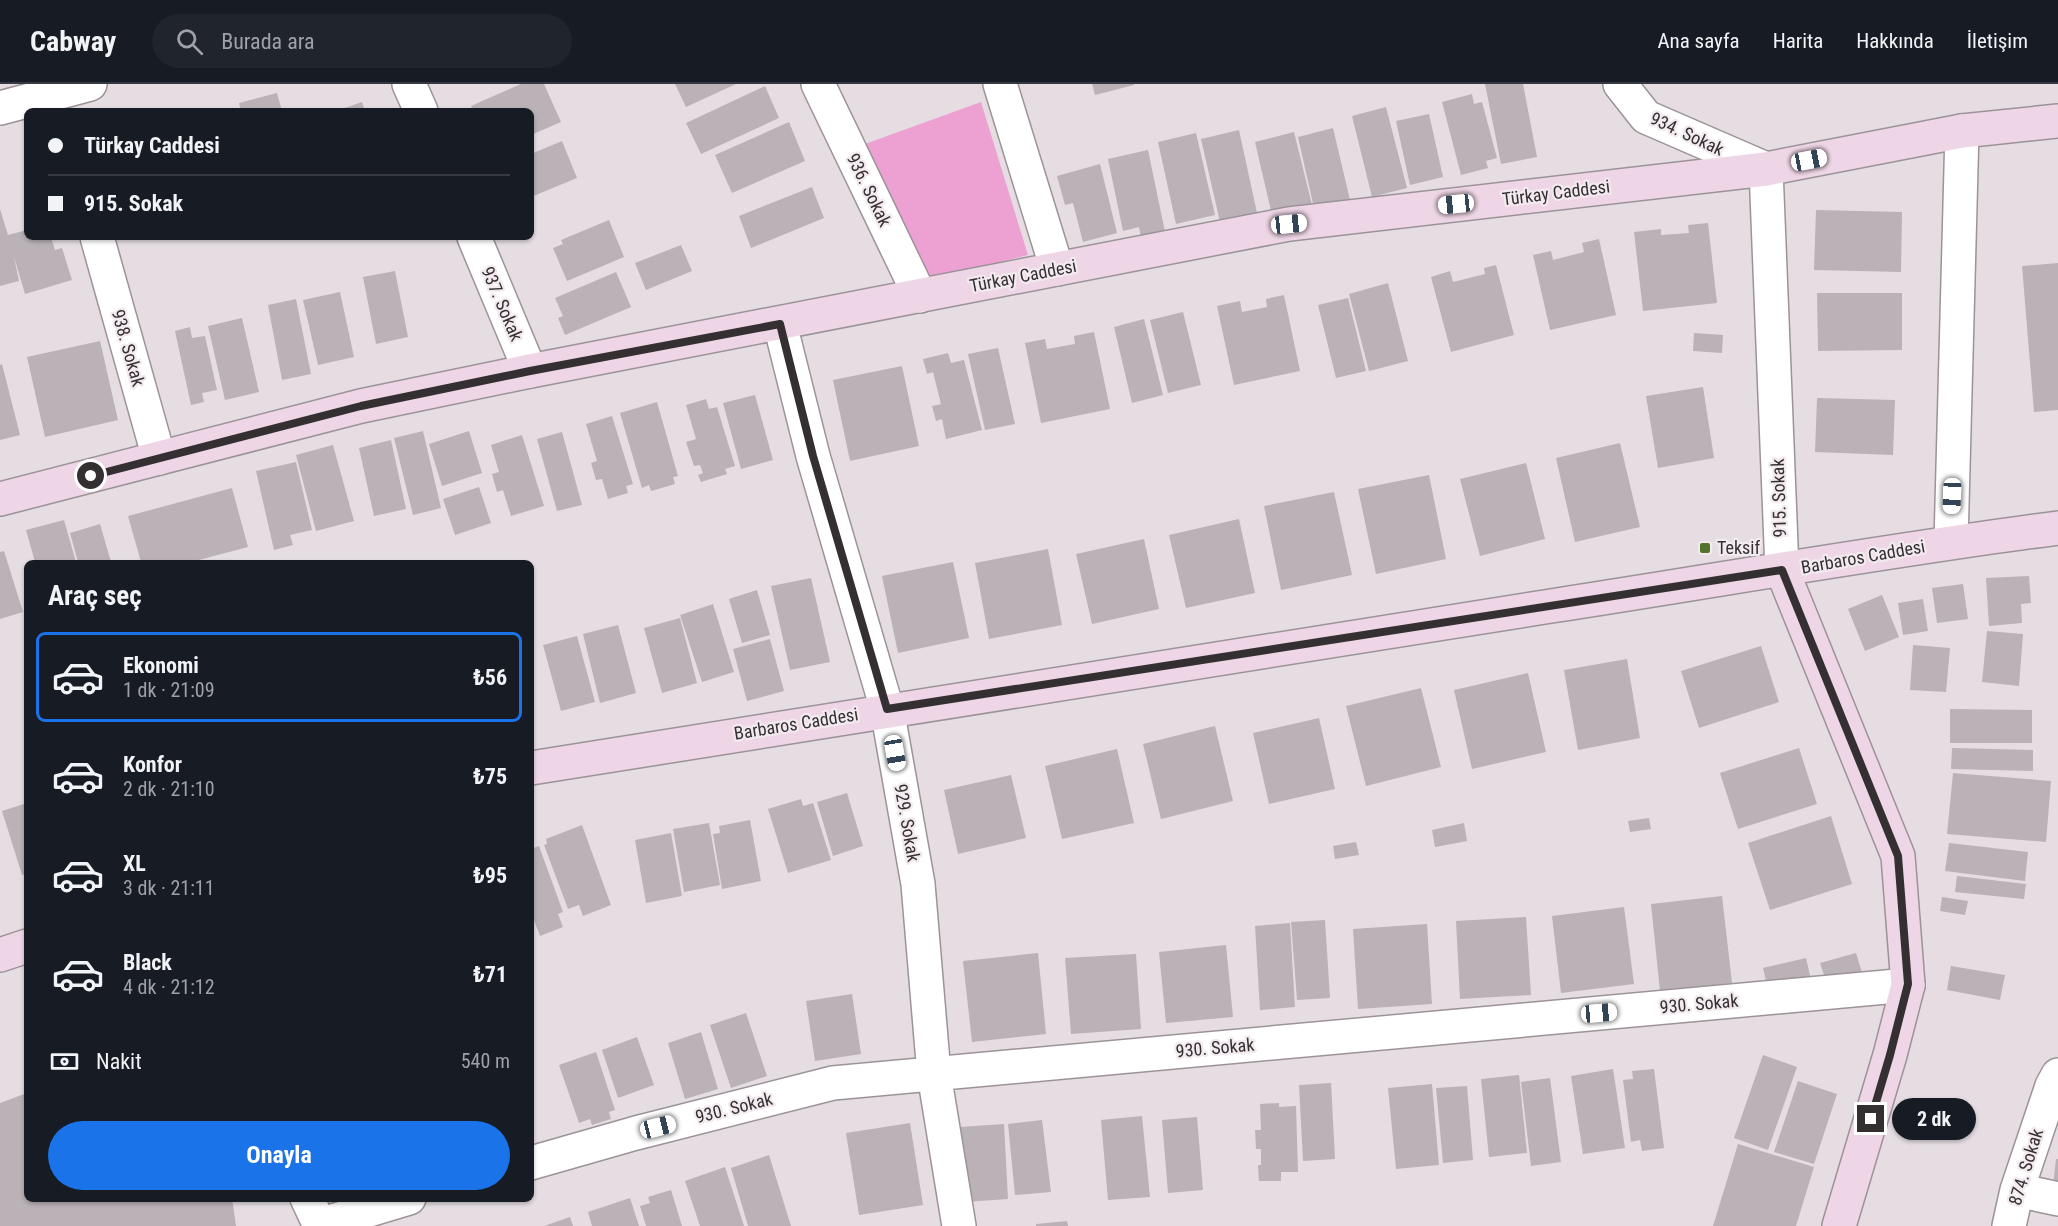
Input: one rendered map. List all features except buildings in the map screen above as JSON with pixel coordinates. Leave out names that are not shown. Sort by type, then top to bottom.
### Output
[{"type":"street","points":[[0,108],[60,102],[90,84]]},
{"type":"street","points":[[409,84],[420,108]]},
{"type":"street","name":"936. Sokak","points":[[818,84],[920,296]]},
{"type":"street","points":[[1000,84],[1057,269]]},
{"type":"street","name":"934. Sokak","points":[[1620,84],[1646,117],[1766,169]]},
{"type":"street","name":"Türkay Caddesi","points":[[0,500],[361,406],[530,371],[1289,224],[1766,169],[1962,131],[2058,121]]},
{"type":"street","points":[[1951,542],[1962,131]]},
{"type":"street","name":"915. Sokak","points":[[1766,169],[1782,570],[1898,856],[1908,984],[1890,1055],[1839,1226]]},
{"type":"street","name":"938. Sokak","points":[[98,240],[159,458]]},
{"type":"street","name":"937. Sokak","points":[[475,240],[530,371]]},
{"type":"street","name":"929. Sokak","points":[[780,324],[813,456],[887,709],[918,884],[934,1074],[959,1226]]},
{"type":"street","name":"Barbaros Caddesi","points":[[534,768],[887,709],[1951,542],[2058,528]]},
{"type":"street","name":"930. Sokak","points":[[534,1162],[636,1133],[833,1083],[1908,984]]},
{"type":"street","name":"874. Sokak","points":[[2009,1226],[2017,1190],[2052,1086],[2058,1075]]},
{"type":"street","points":[[2017,1190],[2058,1199]]},
{"type":"street","points":[[315,1216],[389,1202]]},
{"type":"shaded area","points":[[981,102],[1028,255],[931,280],[865,144]]},
{"type":"place","name":"Teksif","points":[[1705,548]]},
{"type":"route","points":[[91,476],[361,406],[530,371],[780,324],[813,456],[887,709],[1782,570],[1898,856],[1908,984],[1871,1119]]}]
